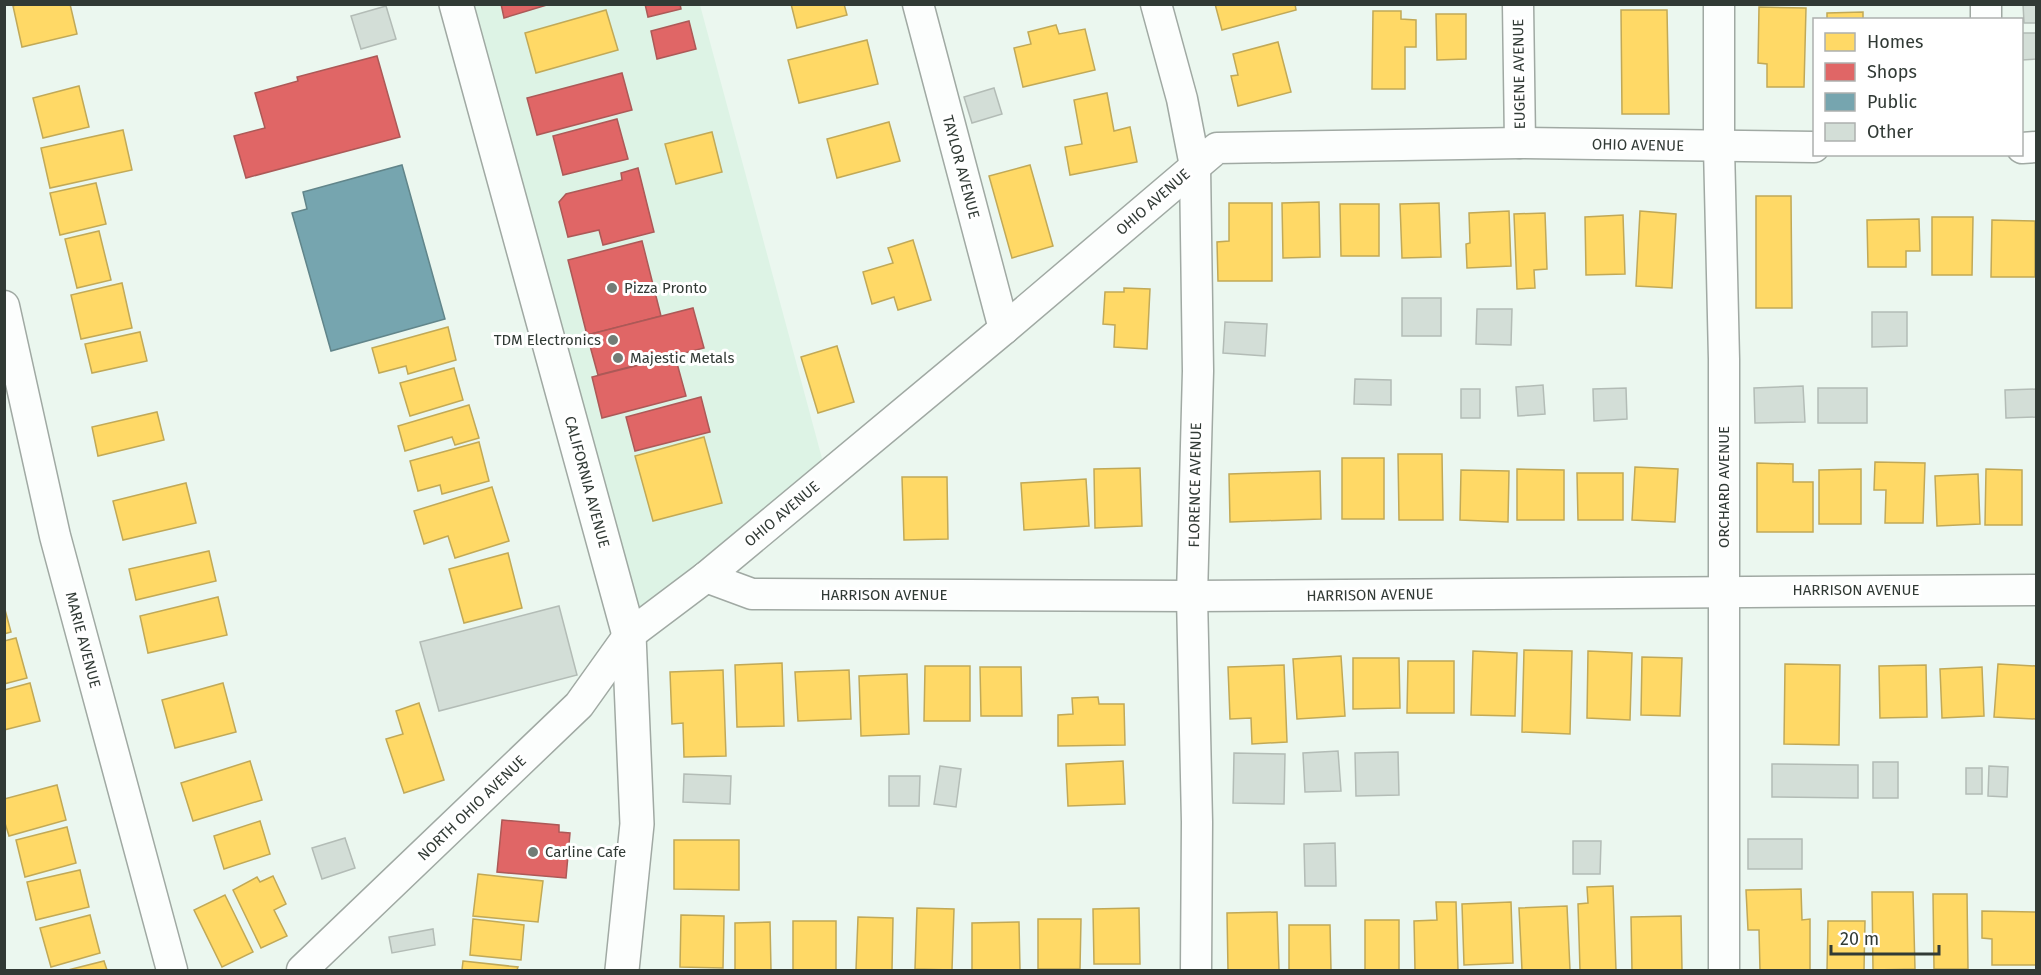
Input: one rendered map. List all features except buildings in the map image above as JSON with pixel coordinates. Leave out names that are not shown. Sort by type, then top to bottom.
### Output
[{"type":"street","name":"CALIFORNIA AVENUE","points":[[456,4],[629,634],[638,824],[622,970]]},
{"type":"street","name":"TAYLOR AVENUE","points":[[918,4],[1004,329]]},
{"type":"street","name":"FLORENCE AVENUE","points":[[1156,4],[1182,99],[1195,166],[1198,371],[1192,597],[1197,822],[1196,970]]},
{"type":"street","name":"EUGENE AVENUE","points":[[1518,4],[1520,143]]},
{"type":"street","name":"ORCHARD AVENUE","points":[[1719,4],[1719,147],[1724,359],[1724,970]]},
{"type":"street","name":"OHIO AVENUE","points":[[629,634],[706,577],[1217,148],[1520,143],[1813,147]]},
{"type":"street","name":"MARIE AVENUE","points":[[4,306],[55,536],[172,970]]},
{"type":"street","name":"HARRISON AVENUE","points":[[706,577],[752,594],[1192,597],[2037,590]]},
{"type":"street","name":"NORTH OHIO AVENUE","points":[[302,970],[579,705],[629,634]]},
{"type":"shaded area","points":[[456,5],[700,5],[827,477],[629,635]]},
{"type":"place","name":"Pizza Pronto","points":[[612,288]]},
{"type":"place","name":"TDM Electronics","points":[[613,340]]},
{"type":"place","name":"Majestic Metals","points":[[618,358]]},
{"type":"place","name":"Carline Cafe","points":[[533,852]]}]
